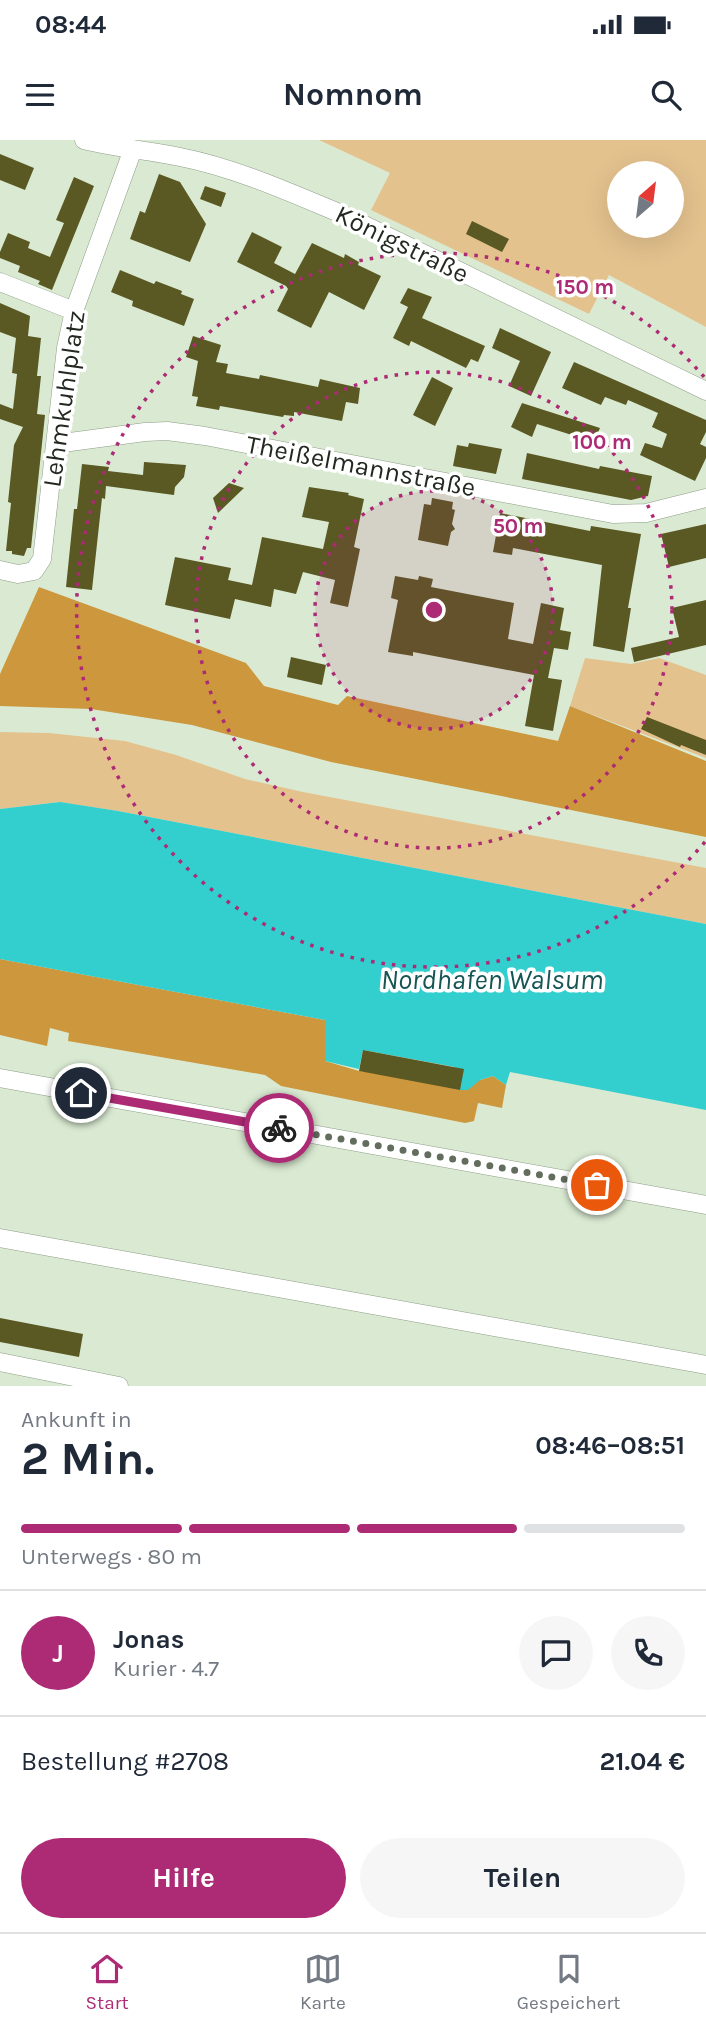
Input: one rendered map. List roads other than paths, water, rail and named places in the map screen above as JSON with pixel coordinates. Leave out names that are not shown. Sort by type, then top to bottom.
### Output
[{"type":"street","name":"Königstraße","points":[[84,140],[180,157],[222,168],[344,215],[706,391]]},
{"type":"street","name":"Lehmkuhlplatz","points":[[0,570],[18,575],[34,571],[43,559],[66,348],[74,311],[133,149]]},
{"type":"street","points":[[0,282],[74,311]]},
{"type":"street","name":"Theißelmannstraße","points":[[55,444],[167,431],[613,514],[646,513],[706,498]]},
{"type":"street","points":[[0,1078],[706,1205]]},
{"type":"street","points":[[0,1238],[706,1365]]},
{"type":"street","points":[[0,1362],[119,1386]]},
{"type":"water","name":"Nordhafen Walsum","points":[[60,802],[706,924],[706,1110],[510,1072],[506,1085],[493,1076],[480,1080],[468,1090],[460,1090],[455,1067],[363,1050],[359,1069],[325,1061],[325,1020],[0,959],[0,809]]}]
